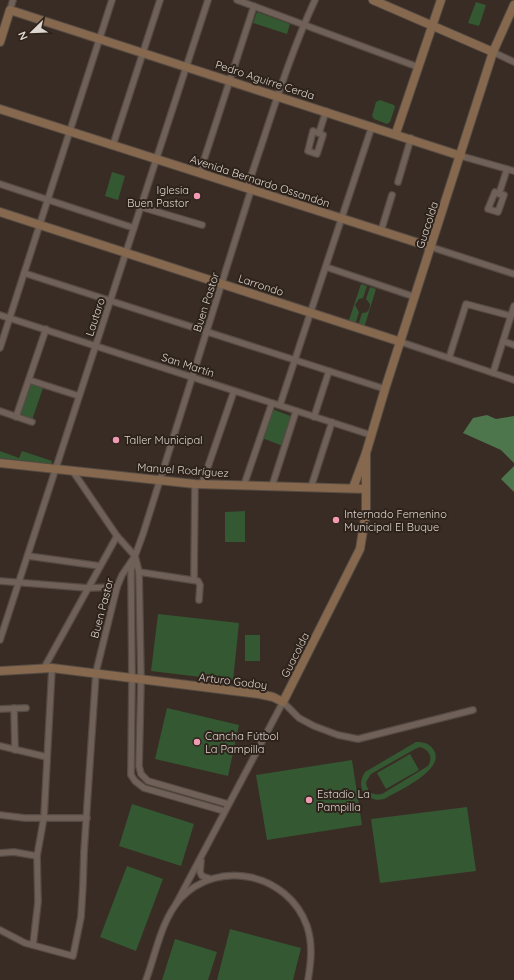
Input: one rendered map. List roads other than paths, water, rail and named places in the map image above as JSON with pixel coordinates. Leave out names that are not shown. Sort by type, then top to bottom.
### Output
[{"type":"main road","points":[[396,133],[441,0]]},
{"type":"main road","points":[[376,1],[493,52]]},
{"type":"main road","name":"Guacolda","points":[[353,488],[366,453],[385,388],[461,156],[493,52],[514,5]]},
{"type":"main road","name":"Pedro Aguirre Cerda","points":[[10,10],[396,133],[461,156]]},
{"type":"main road","points":[[0,42],[10,10]]},
{"type":"main road","name":"Avenida Bernardo Ossandón","points":[[0,109],[431,247]]},
{"type":"main road","name":"Larrondo","points":[[0,212],[401,342]]},
{"type":"main road","name":"Guacolda","points":[[283,702],[360,549],[366,519],[366,453]]},
{"type":"main road","name":"Manuel Rodríguez","points":[[0,463],[158,481],[198,484],[366,489]]},
{"type":"main road","name":"Arturo Godoy","points":[[0,671],[48,668],[96,672],[136,680],[259,694],[273,697],[283,702]]},
{"type":"street","points":[[10,10],[13,0]]},
{"type":"street","points":[[0,348],[112,0]]},
{"type":"street","points":[[113,145],[160,0]]},
{"type":"street","name":"Lautaro","points":[[0,640],[208,0]]},
{"type":"street","points":[[237,0],[418,67]]},
{"type":"street","name":"Buen Pastor","points":[[33,945],[73,956],[81,916],[96,672],[117,587],[122,575],[135,556],[222,284],[249,189],[278,96],[304,25],[315,0]]},
{"type":"street","points":[[200,172],[254,6]]},
{"type":"street","points":[[493,52],[514,62]]},
{"type":"street","points":[[319,133],[326,111]]},
{"type":"street","points":[[280,406],[372,126]]},
{"type":"street","points":[[398,182],[411,138]]},
{"type":"street","name":"Pedro Aguirre Cerda","points":[[461,156],[514,171]]},
{"type":"street","points":[[499,194],[508,169]]},
{"type":"street","points":[[0,184],[134,228]]},
{"type":"street","points":[[381,231],[392,195]]},
{"type":"street","points":[[141,207],[202,225]]},
{"type":"street","name":"Avenida Bernardo Ossandón","points":[[431,247],[514,274]]},
{"type":"street","points":[[326,267],[415,297]]},
{"type":"street","points":[[24,273],[295,361],[385,388]]},
{"type":"street","points":[[449,358],[466,304],[511,316]]},
{"type":"street","points":[[493,373],[514,306]]},
{"type":"street","name":"San Martín","points":[[0,315],[371,435]]},
{"type":"street","points":[[16,417],[46,329]]},
{"type":"street","points":[[503,341],[514,344]]},
{"type":"street","name":"Larrondo","points":[[401,342],[514,380]]},
{"type":"street","points":[[314,417],[329,371]]},
{"type":"street","points":[[29,380],[79,396]]},
{"type":"street","points":[[194,579],[198,484],[234,391]]},
{"type":"street","points":[[244,485],[272,403]]},
{"type":"street","points":[[0,411],[32,422]]},
{"type":"street","points":[[272,486],[296,411]]},
{"type":"street","points":[[311,487],[332,422]]},
{"type":"street","points":[[72,470],[117,536],[135,556],[139,572],[136,680],[130,767],[135,782],[144,788],[224,811]]},
{"type":"street","points":[[0,930],[33,945],[38,902],[38,856],[44,817],[47,757],[48,668],[88,588],[117,536]]},
{"type":"street","points":[[28,556],[100,566]]},
{"type":"street","points":[[135,556],[131,570],[139,766],[143,777],[148,781],[228,804]]},
{"type":"street","points":[[139,572],[194,579],[198,581],[200,585],[199,600]]},
{"type":"street","points":[[0,580],[88,588],[117,587]]},
{"type":"street","name":"Arturo Godoy","points":[[283,702],[299,718],[314,726],[338,735],[358,739],[473,710]]},
{"type":"street","name":"Guacolda","points":[[146,980],[163,929],[224,811],[283,702]]},
{"type":"street","points":[[0,708],[26,708]]},
{"type":"street","points":[[14,708],[15,750]]},
{"type":"street","points":[[0,746],[47,757]]},
{"type":"street","points":[[0,815],[25,818],[87,818]]},
{"type":"street","points":[[0,853],[14,852],[38,856]]},
{"type":"street","name":"Guacolda","points":[[202,855],[200,872],[205,878],[211,879]]},
{"type":"street","points":[[176,904],[192,889],[211,879],[232,875],[252,877],[274,885],[291,900],[304,919],[309,934],[311,949],[308,980]]},
{"type":"place","name":"Iglesia Buen Pastor","points":[[197,196]]},
{"type":"place","name":"Taller Municipal","points":[[116,440]]},
{"type":"place","name":"Internado Femenino Municipal El Buque","points":[[336,520]]},
{"type":"place","name":"Cancha Fútbol La Pampilla","points":[[197,742]]},
{"type":"place","name":"Estadio La Pampilla","points":[[309,800]]}]
